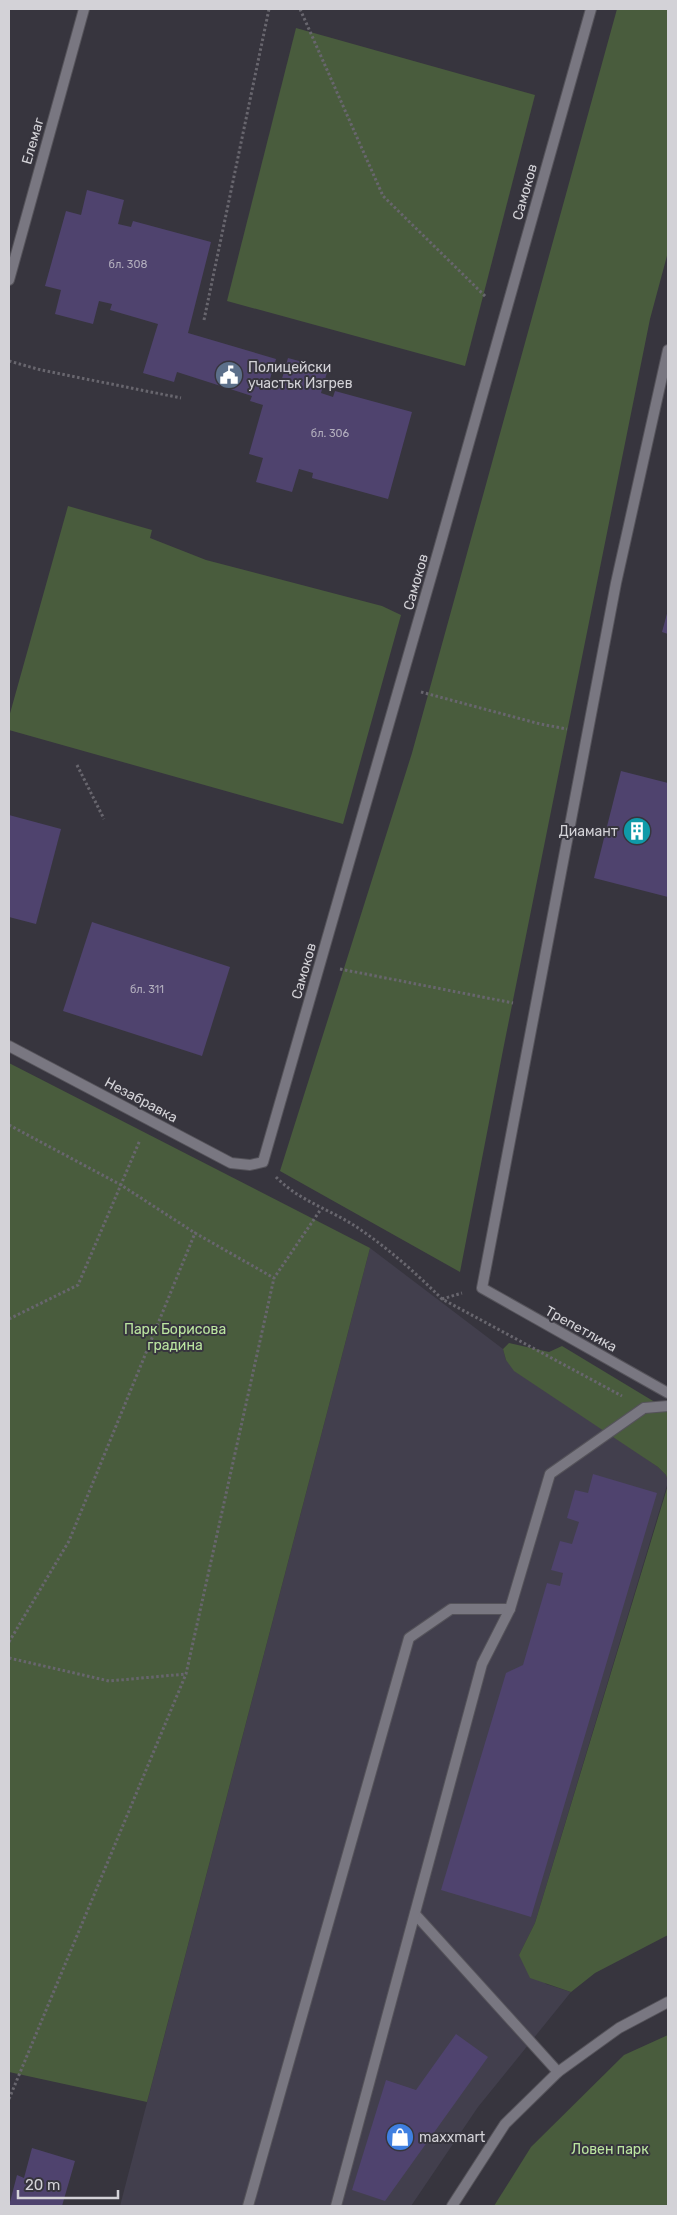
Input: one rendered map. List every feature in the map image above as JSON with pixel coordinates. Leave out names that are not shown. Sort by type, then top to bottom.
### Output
[{"type":"street","name":"Елемаг","points":[[9,280],[84,9]]},
{"type":"street","name":"Самоков","points":[[263,1162],[341,886],[401,687],[591,9]]},
{"type":"street","points":[[536,1008],[616,583],[668,350]]},
{"type":"street","name":"Трепетлика","points":[[536,1008],[482,1288],[668,1393]]},
{"type":"street","name":"Незабравка","points":[[9,1046],[231,1164],[250,1165],[263,1162]]},
{"type":"street","points":[[336,2206],[482,1664],[510,1609],[550,1474],[644,1408],[668,1406]]},
{"type":"street","points":[[248,2206],[409,1638],[451,1609],[510,1609]]},
{"type":"street","points":[[415,1914],[558,2072]]},
{"type":"street","points":[[452,2206],[505,2124],[558,2072],[619,2028],[668,2002]]},
{"type":"path","points":[[204,320],[269,9]]},
{"type":"path","points":[[300,9],[383,196],[505,316]]},
{"type":"path","points":[[9,362],[182,398]]},
{"type":"path","points":[[401,687],[540,724]]},
{"type":"path","points":[[77,765],[104,819]]},
{"type":"path","points":[[320,964],[536,1008]]},
{"type":"path","points":[[9,1319],[78,1285],[148,1120]]},
{"type":"path","points":[[9,1125],[121,1185],[195,1232],[274,1278]]},
{"type":"path","points":[[263,1162],[288,1189],[360,1229],[419,1276],[442,1299],[644,1408]]},
{"type":"path","points":[[9,2099],[186,1674],[274,1278],[321,1209]]},
{"type":"path","points":[[9,1642],[69,1541],[195,1232]]},
{"type":"path","points":[[9,1658],[110,1681],[186,1674]]},
{"type":"shaded area","points":[[370,1248],[503,1349],[506,1360],[658,1467],[666,1475],[668,1482],[535,1923],[519,1955],[546,1984],[571,1992],[478,2107],[411,2206],[120,2206]]},
{"type":"green space","points":[[617,9],[668,9],[668,252],[650,319],[460,1272],[280,1171],[412,753]]},
{"type":"green space","points":[[296,28],[535,95],[465,366],[227,301]]},
{"type":"green space","points":[[68,506],[152,530],[150,538],[206,560],[382,606],[401,615],[343,824],[9,730],[9,717]]},
{"type":"green space","name":"Парк Борисова градина","points":[[9,1063],[370,1248],[147,2102],[9,2072]]},
{"type":"green space","points":[[509,1343],[549,1352],[562,1346],[668,1410],[668,1482],[666,1475],[658,1467],[514,1371],[506,1360],[503,1349]]},
{"type":"green space","points":[[668,1485],[668,1935],[595,1973],[571,1992],[530,1978],[519,1955],[535,1923]]},
{"type":"green space","name":"Ловен парк","points":[[668,2035],[668,2206],[494,2206],[531,2147],[624,2055]]},
{"type":"building","points":[[87,190],[124,200],[118,224],[131,227],[133,221],[211,242],[188,333],[276,359],[270,379],[281,382],[288,358],[328,369],[321,393],[333,397],[335,391],[412,412],[388,499],[312,478],[313,473],[299,469],[292,492],[256,482],[263,458],[249,454],[263,405],[250,401],[252,396],[177,372],[174,382],[143,373],[158,324],[110,310],[112,304],[99,301],[93,324],[55,314],[61,290],[45,286],[66,211],[81,215]]},
{"type":"building","points":[[668,610],[668,634],[662,632]]},
{"type":"building","name":"Диамант","points":[[621,771],[668,783],[668,897],[594,878]]},
{"type":"building","points":[[9,815],[61,829],[36,924],[9,917]]},
{"type":"building","points":[[92,922],[230,967],[202,1056],[63,1011]]},
{"type":"building","points":[[593,1474],[657,1493],[531,1917],[441,1890],[506,1673],[523,1665],[547,1583],[560,1586],[563,1573],[551,1570],[560,1541],[572,1544],[579,1522],[567,1518],[575,1490],[588,1493]]},
{"type":"building","name":"maxxmart","points":[[456,2034],[488,2057],[385,2201],[352,2190],[386,2080],[416,2090]]},
{"type":"building","points":[[32,2148],[75,2161],[62,2206],[9,2206],[17,2175],[24,2178]]},
{"type":"place","name":"Полицейски участък Изгрев","points":[[229,375]]},
{"type":"place","name":"Диамант","points":[[637,831]]},
{"type":"place","name":"maxxmart","points":[[400,2137]]}]
